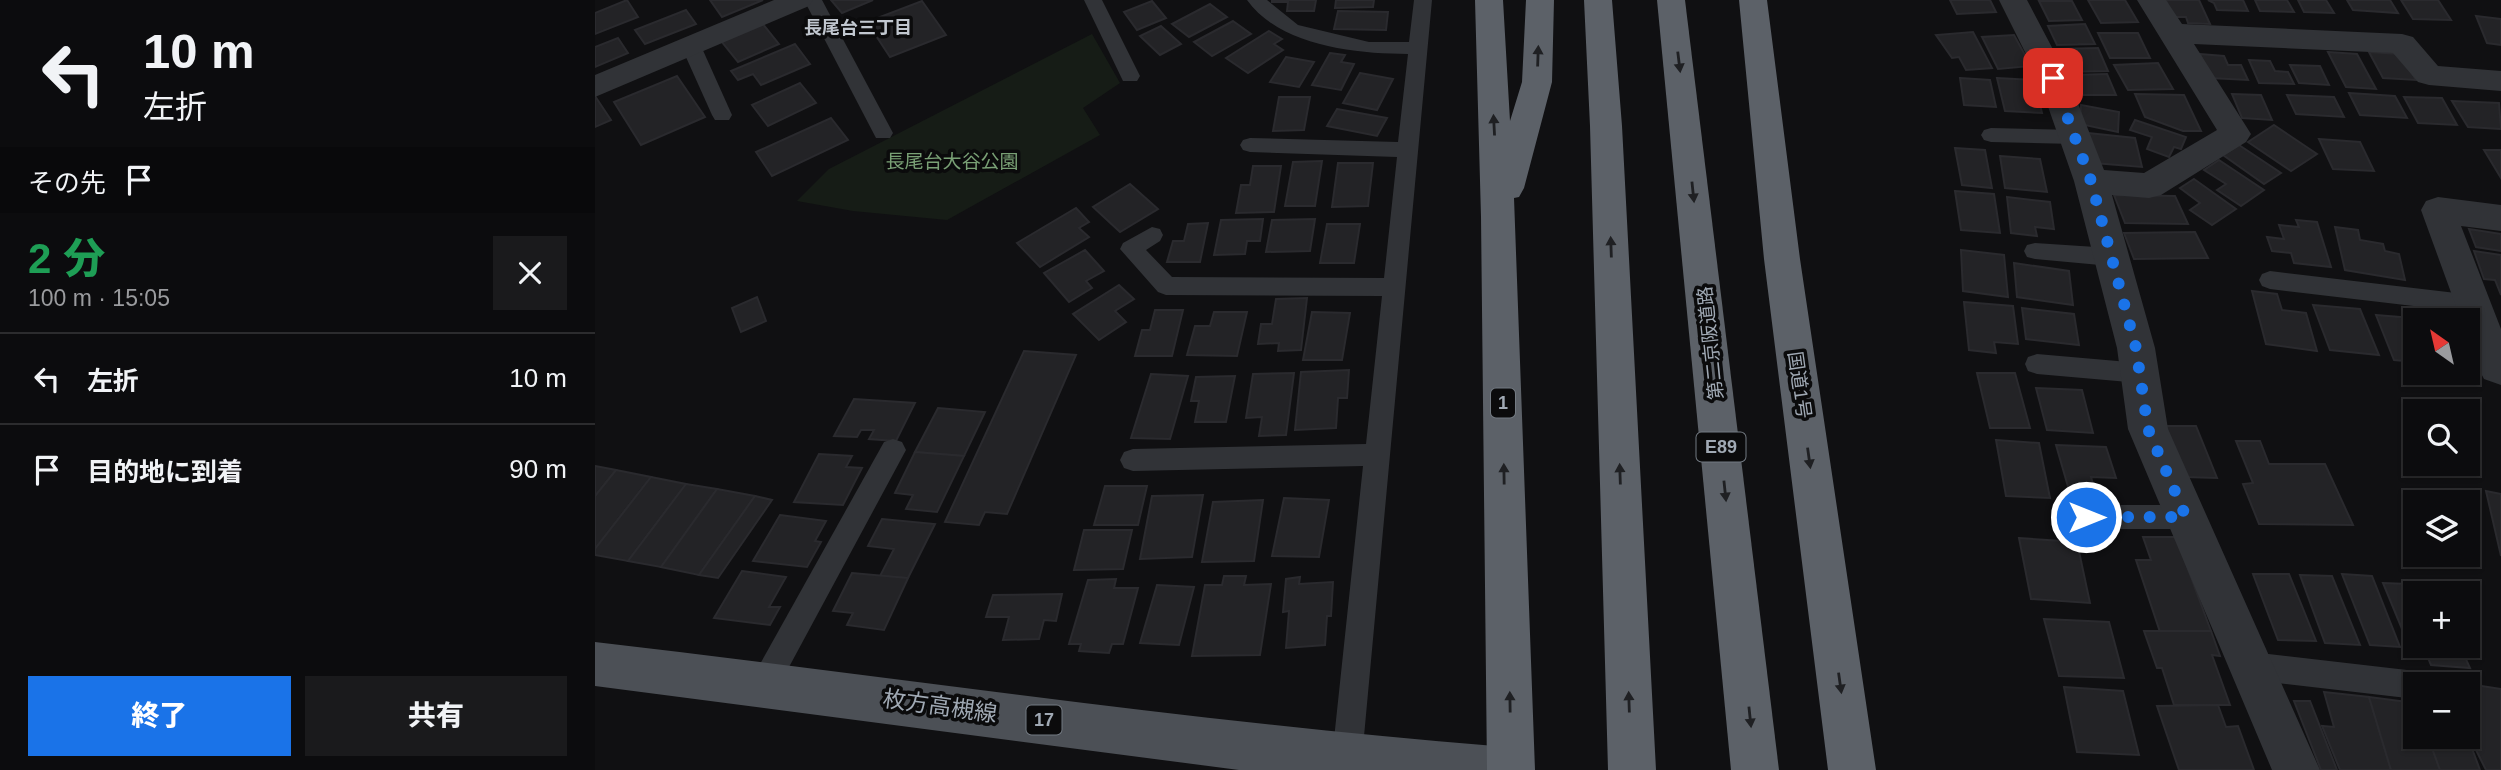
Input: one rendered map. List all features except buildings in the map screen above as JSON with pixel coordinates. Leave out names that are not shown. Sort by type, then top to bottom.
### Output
[{"type":"highway","name":"1","points":[[1489,0],[1498,217],[1511,770]]},
{"type":"highway","points":[[1498,217],[1537,82],[1540,0]]},
{"type":"highway","points":[[1598,0],[1606,125],[1632,770]]},
{"type":"highway","name":"第二京阪道路","points":[[1671,0],[1755,770]]},
{"type":"highway","points":[[1732,0],[1782,259]]},
{"type":"highway","name":"国道1号","points":[[1752,0],[1782,259],[1852,770]]},
{"type":"main road","name":"枚方高槻線","points":[[595,664],[765,683],[1347,758],[1495,770]]},
{"type":"street","points":[[595,87],[799,0]]},
{"type":"street","points":[[2013,0],[2053,78],[2091,181],[2136,348],[2148,429],[2296,770]]},
{"type":"street","points":[[2091,181],[2150,186],[2235,134],[2151,0]]},
{"type":"street","points":[[2173,33],[2402,44],[2429,75],[2501,80]]},
{"type":"street","points":[[2501,218],[2438,210],[2497,368],[2501,369]]},
{"type":"lane","points":[[813,0],[883,133]]},
{"type":"lane","points":[[1093,0],[1130,76]]},
{"type":"lane","points":[[1255,0],[1292,30],[1369,48],[1418,48]]},
{"type":"lane","points":[[1347,758],[1423,0]]},
{"type":"lane","points":[[691,46],[722,115]]},
{"type":"lane","points":[[1991,135],[2075,137]]},
{"type":"lane","points":[[1250,145],[1408,150]]},
{"type":"lane","points":[[1152,235],[1131,249],[1166,286],[1394,286]]},
{"type":"lane","points":[[2035,251],[2111,257]]},
{"type":"lane","points":[[2270,280],[2473,303]]},
{"type":"lane","points":[[2037,364],[2140,373]]},
{"type":"lane","points":[[765,683],[893,450]]},
{"type":"lane","points":[[1133,460],[1377,455]]},
{"type":"lane","points":[[2086,517],[2186,517]]},
{"type":"lane","points":[[2251,666],[2403,684]]},
{"type":"green space","name":"長尾台大谷公園","points":[[1092,34],[1120,83],[1083,108],[1100,135],[947,220],[853,211],[797,201],[829,169]]},
{"type":"district","name":"長尾台三丁目","points":[[858,28]]},
{"type":"route","points":[[2053,78],[2091,181],[2136,348],[2148,429],[2186,517],[2086,517]]}]
